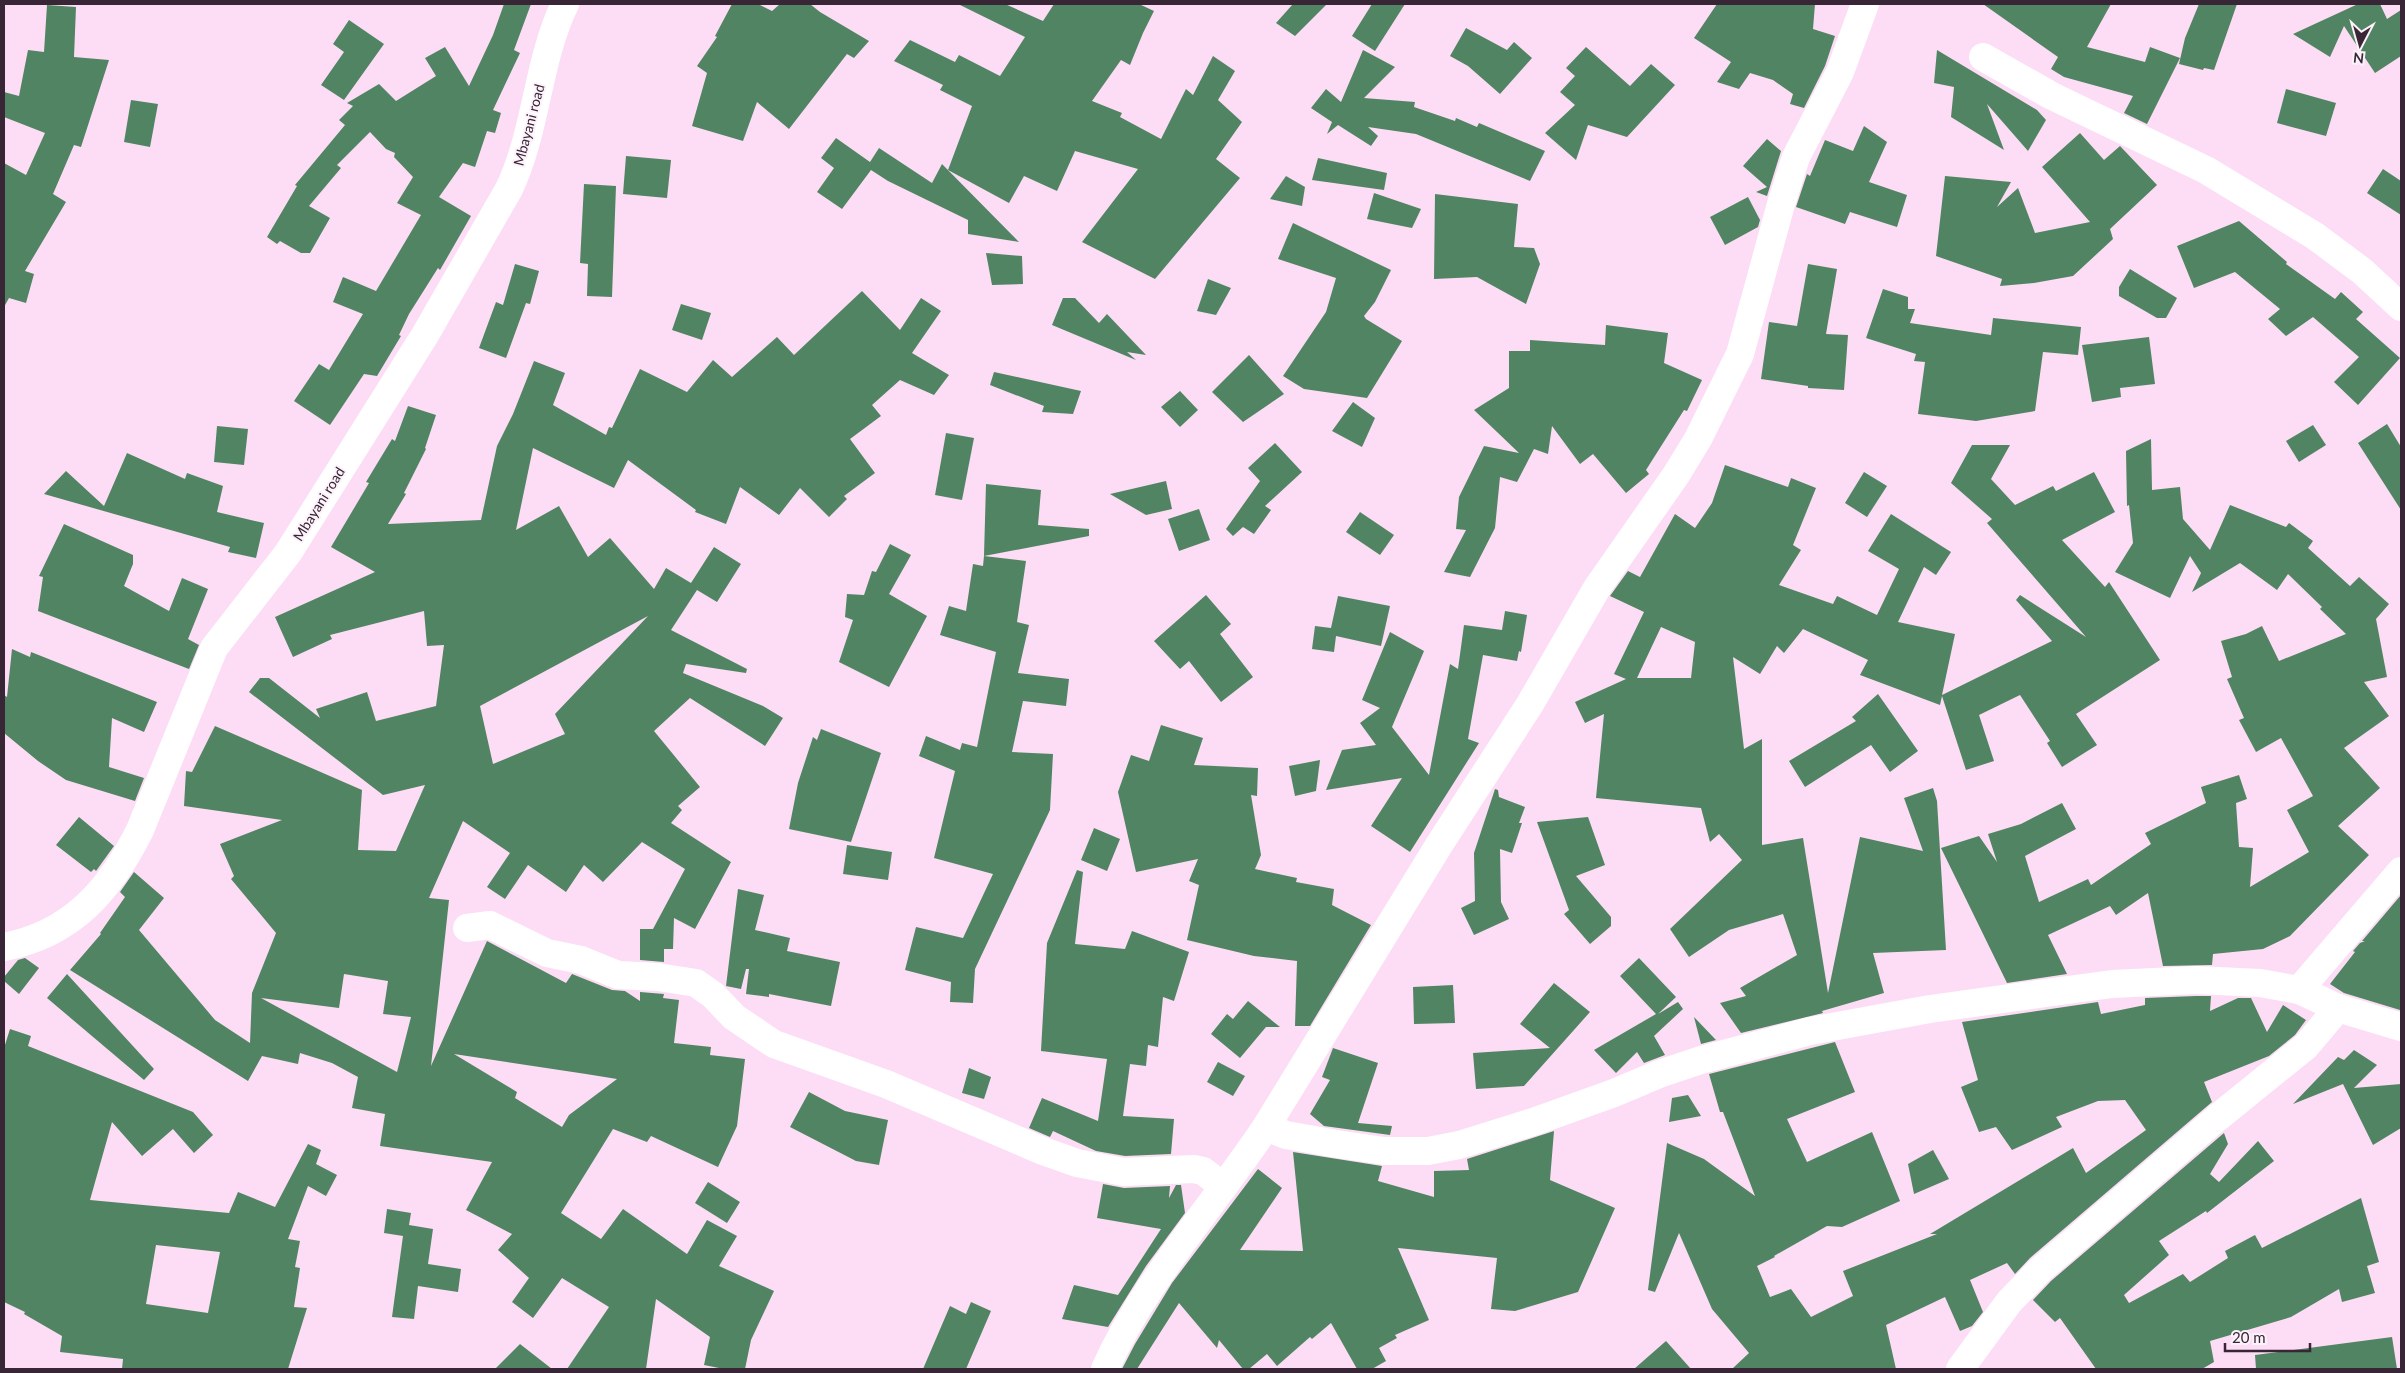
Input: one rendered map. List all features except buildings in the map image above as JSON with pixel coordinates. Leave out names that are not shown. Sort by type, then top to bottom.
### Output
[{"type":"street","name":"Mbayani road","points":[[4,947],[41,935],[66,923],[87,907],[129,852],[140,830],[214,648],[288,553],[425,335],[521,164],[546,58],[557,21],[566,4]]},
{"type":"street","points":[[1105,1369],[1135,1311],[1158,1273],[1223,1186],[1238,1170],[1266,1127],[1450,828],[1530,704],[1597,588],[1676,475],[1698,439],[1740,354],[1781,204],[1796,157],[1830,93],[1865,4]]},
{"type":"street","points":[[1983,57],[2060,100],[2148,140],[2206,170],[2315,236],[2362,271],[2401,307]]},
{"type":"street","points":[[2299,990],[2401,871]]},
{"type":"street","points":[[467,928],[490,925],[547,953],[581,960],[618,975],[658,977],[696,983],[713,994],[742,1023],[774,1044],[886,1084],[1035,1148],[1077,1163],[1124,1172],[1194,1168],[1203,1171],[1223,1186]]},
{"type":"street","points":[[1266,1127],[1286,1135],[1337,1144],[1384,1151],[1428,1152],[1459,1145],[1536,1121],[1701,1060],[1810,1031],[1902,1014],[2112,984],[2196,980],[2260,983],[2299,990],[2338,1008],[2401,1027]]},
{"type":"street","points":[[1960,1369],[2009,1302],[2040,1270],[2217,1118],[2306,1046],[2338,1008]]}]
